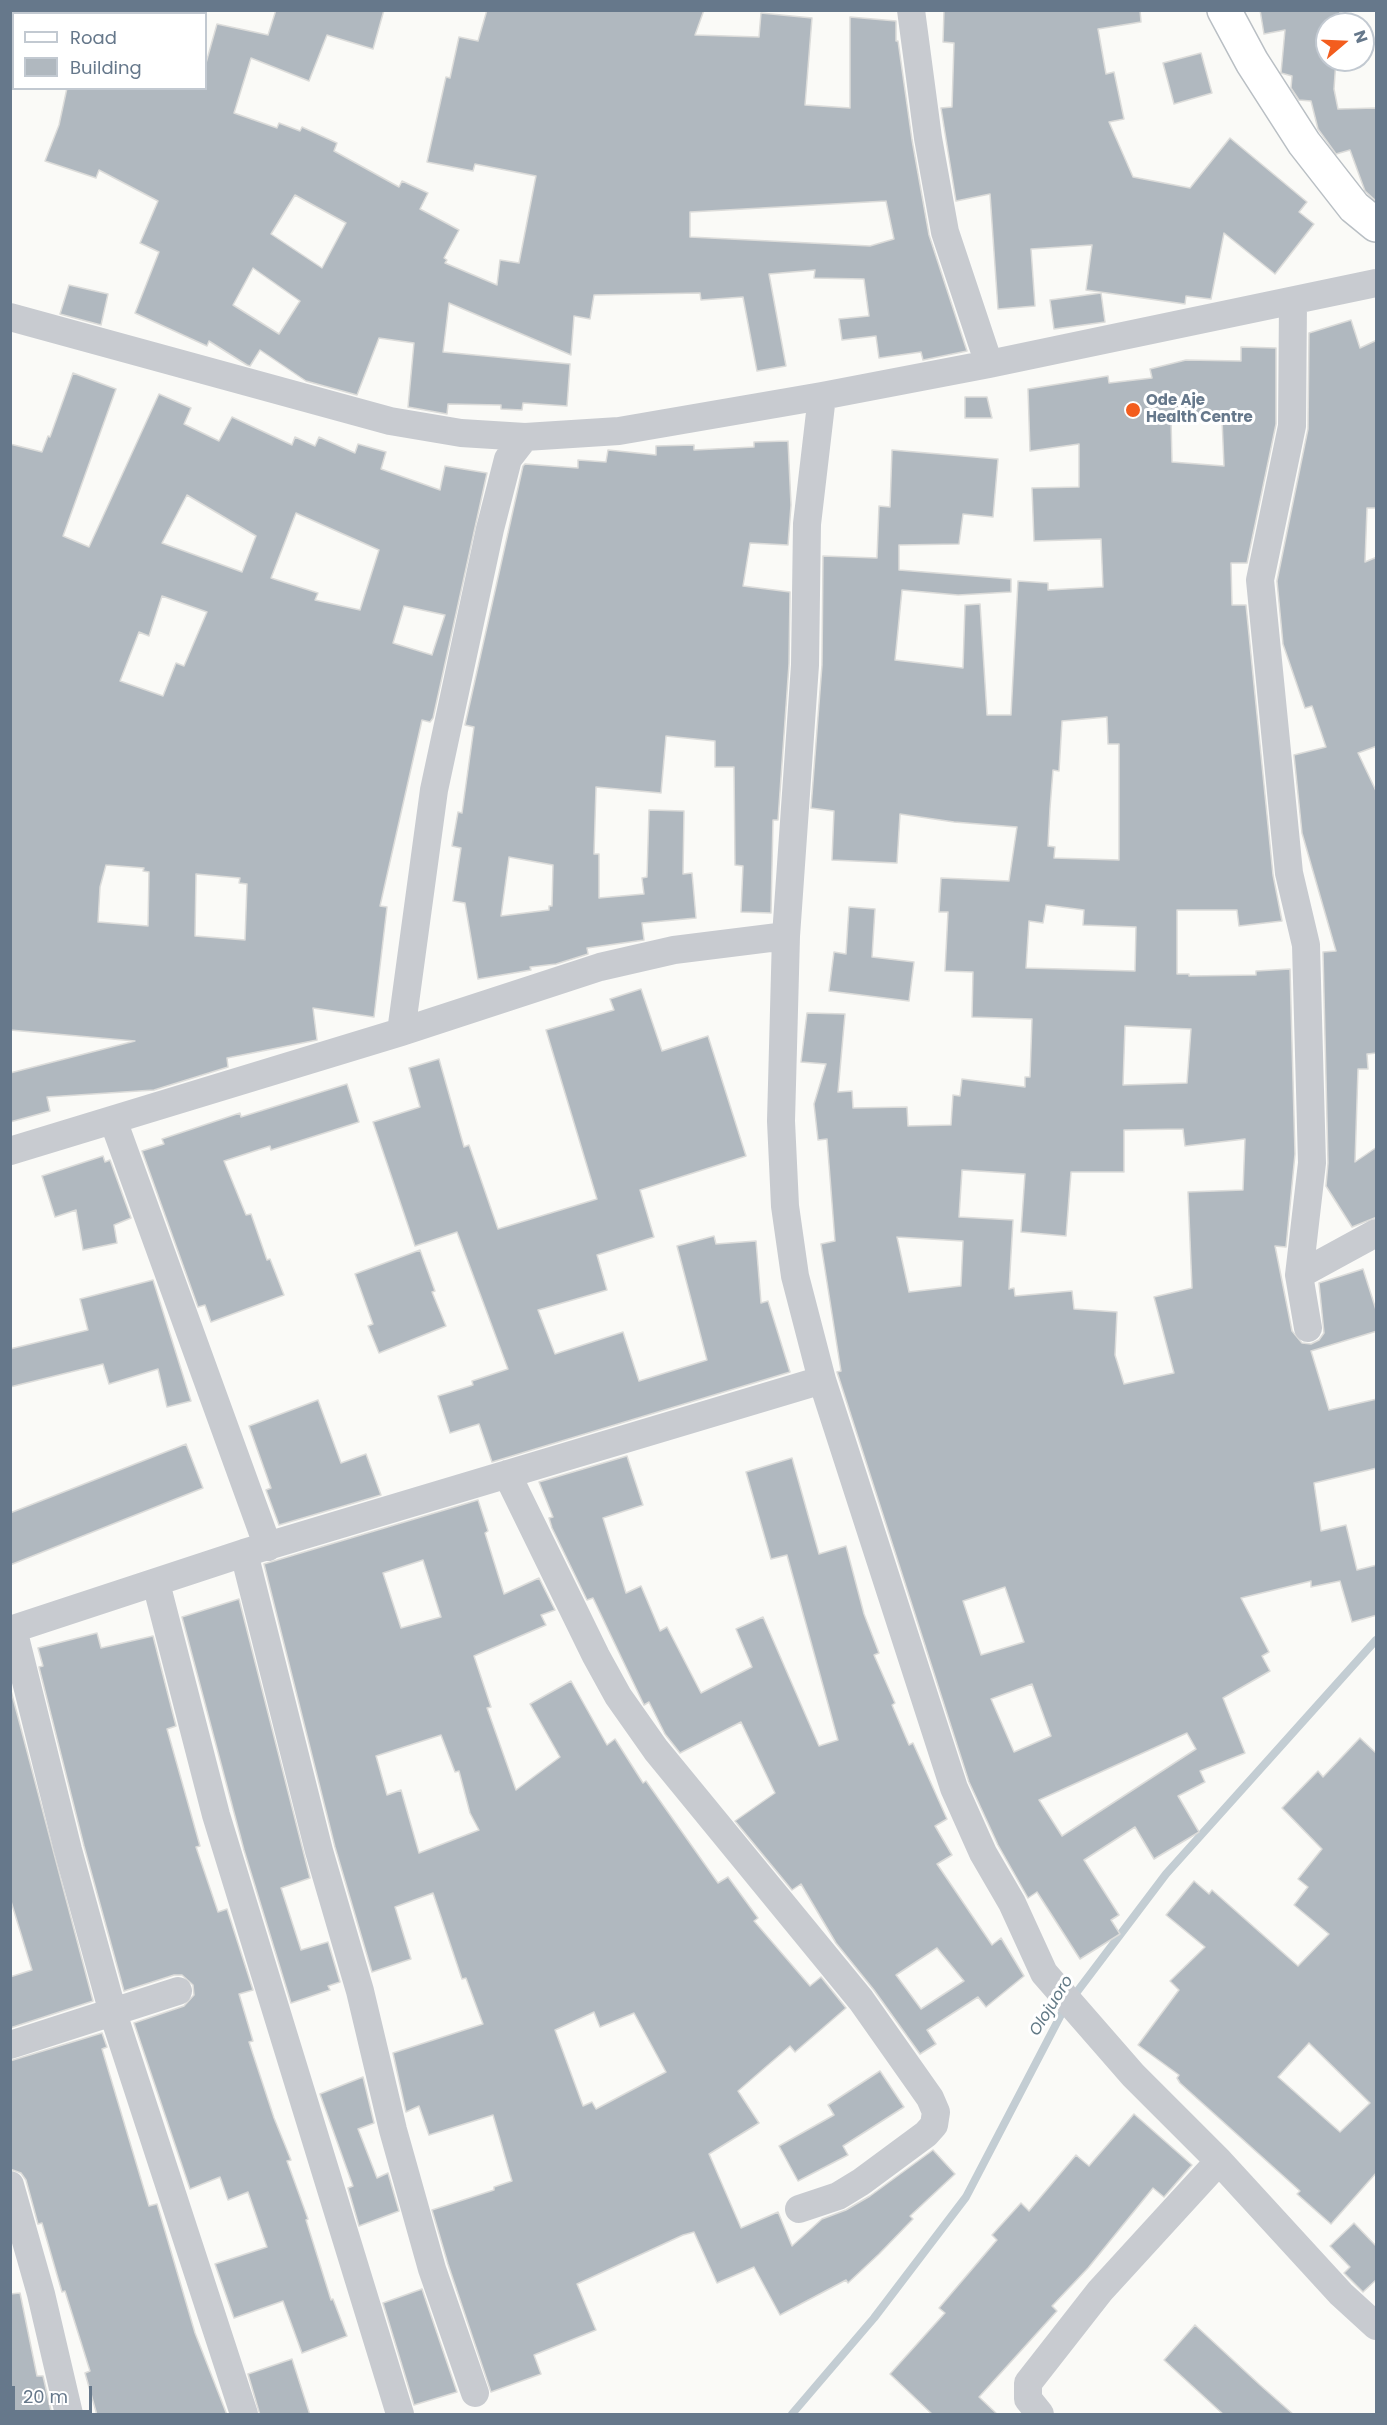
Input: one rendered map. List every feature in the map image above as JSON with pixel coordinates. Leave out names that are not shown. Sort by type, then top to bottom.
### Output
[{"type":"main road","points":[[1224,10],[1252,62],[1304,143],[1354,207],[1377,225]]},
{"type":"street","points":[[911,10],[928,138],[945,232],[988,364]]},
{"type":"street","points":[[10,317],[390,422],[461,433],[525,437],[619,430],[822,396],[1293,302],[1377,283]]},
{"type":"street","points":[[1293,302],[1292,426],[1260,580],[1289,873],[1306,945],[1312,1163],[1299,1275],[1308,1328]]},
{"type":"street","points":[[822,396],[807,524],[805,665],[786,936],[781,1121],[785,1206],[795,1276],[822,1380],[954,1788],[983,1853],[1012,1903],[1044,1973],[1133,2075],[1219,2161],[1341,2294],[1377,2326]]},
{"type":"street","points":[[401,1032],[434,790],[490,530],[508,459],[525,437]]},
{"type":"street","points":[[10,1151],[401,1032],[600,967],[674,950],[786,936]]},
{"type":"street","points":[[113,1120],[256,1550],[319,1851],[360,1991],[393,2130],[432,2269],[475,2393]]},
{"type":"street","points":[[1299,1275],[1377,1233]]},
{"type":"street","points":[[244,2415],[113,2013],[68,1850],[12,1629],[256,1550],[822,1380]]},
{"type":"street","points":[[507,1474],[618,1696],[656,1750],[861,2000],[930,2098],[936,2112],[934,2125],[926,2134],[861,2182],[838,2196],[799,2209]]},
{"type":"street","points":[[156,1583],[216,1815],[400,2415]]},
{"type":"street","points":[[10,2044],[178,1991]]},
{"type":"street","points":[[1040,2415],[1028,2399],[1028,2383],[1100,2290],[1219,2161]]},
{"type":"street","points":[[10,2185],[41,2294],[69,2415]]},
{"type":"building","points":[[276,10],[384,10],[373,49],[327,35],[309,81],[251,58],[234,113],[277,128],[279,123],[300,131],[302,127],[337,143],[334,151],[399,187],[402,181],[428,193],[420,209],[459,230],[444,258],[447,260],[445,263],[497,285],[500,260],[519,263],[536,176],[475,164],[473,171],[427,162],[446,77],[450,78],[459,37],[478,41],[487,10],[704,10],[695,35],[759,37],[761,13],[812,18],[805,105],[850,108],[850,17],[896,21],[896,41],[898,41],[929,235],[967,351],[923,360],[921,352],[879,358],[876,336],[842,340],[839,319],[869,316],[864,279],[814,278],[815,270],[769,274],[786,366],[757,371],[743,297],[701,300],[700,293],[594,295],[590,319],[574,316],[571,355],[449,303],[443,352],[570,364],[567,406],[523,403],[522,410],[501,409],[501,405],[448,404],[447,414],[408,407],[414,343],[379,338],[357,395],[306,381],[260,350],[250,366],[247,365],[209,341],[207,346],[135,313],[159,252],[140,243],[158,201],[99,170],[96,178],[45,161],[59,125],[67,90],[207,90],[207,59],[217,24],[268,35]],"holes":[[[295,195],[346,223],[322,268],[271,234]],[[886,201],[894,239],[870,246],[690,237],[690,212]],[[253,268],[300,301],[279,334],[233,305]]]},
{"type":"building","points":[[944,10],[1140,10],[1141,22],[1098,29],[1106,74],[1114,72],[1124,119],[1109,122],[1133,177],[1190,188],[1230,138],[1307,202],[1299,212],[1314,224],[1275,274],[1224,233],[1211,299],[1186,296],[1185,304],[1086,290],[1092,245],[1031,249],[1035,306],[998,309],[990,194],[956,201],[941,108],[952,107],[954,43],[943,42]]},
{"type":"building","points":[[1260,10],[1340,10],[1340,12],[1315,12],[1315,72],[1335,72],[1334,89],[1338,109],[1376,108],[1376,201],[1365,191],[1350,150],[1336,154],[1318,129],[1311,101],[1299,100],[1291,88],[1292,76],[1281,73],[1285,30],[1264,34]]},
{"type":"building","points":[[1201,53],[1212,93],[1174,104],[1163,63]]},
{"type":"building","points":[[69,285],[108,294],[101,325],[60,314]]},
{"type":"building","points":[[1101,293],[1105,322],[1054,329],[1050,300]]},
{"type":"building","points":[[1351,320],[1360,348],[1377,340],[1377,508],[1367,508],[1365,562],[1377,557],[1377,746],[1358,753],[1377,793],[1377,1053],[1367,1054],[1368,1069],[1358,1069],[1355,1162],[1377,1147],[1377,1217],[1352,1227],[1326,1186],[1328,1163],[1323,952],[1336,951],[1302,833],[1294,755],[1326,747],[1312,706],[1305,708],[1283,644],[1277,581],[1308,429],[1309,333]]},
{"type":"building","points":[[1241,347],[1276,348],[1276,424],[1247,563],[1231,563],[1232,605],[1246,605],[1273,875],[1282,921],[1239,926],[1237,910],[1177,910],[1177,974],[1189,974],[1189,976],[1256,975],[1256,971],[1290,969],[1295,1154],[1286,1247],[1275,1246],[1292,1331],[1302,1343],[1311,1344],[1319,1340],[1324,1333],[1319,1283],[1363,1269],[1377,1313],[1377,1331],[1311,1351],[1329,1410],[1377,1399],[1377,1468],[1314,1483],[1321,1531],[1346,1525],[1357,1570],[1377,1565],[1377,1615],[1352,1622],[1340,1581],[1311,1587],[1311,1581],[1241,1598],[1269,1652],[1262,1656],[1270,1671],[1223,1698],[1245,1753],[1200,1771],[1205,1782],[1178,1796],[1199,1832],[1154,1859],[1135,1827],[1084,1860],[1119,1915],[1111,1920],[1120,1934],[1080,1959],[1037,1892],[1028,1898],[998,1845],[969,1782],[837,1372],[841,1371],[821,1244],[835,1241],[827,1139],[818,1140],[814,1104],[826,1064],[801,1062],[807,1013],[845,1014],[838,1092],[852,1091],[853,1108],[907,1107],[908,1126],[951,1125],[953,1095],[960,1096],[962,1079],[1025,1087],[1025,1077],[1030,1077],[1032,1019],[972,1017],[973,972],[945,971],[948,912],[939,912],[941,878],[1009,881],[1017,827],[954,822],[900,814],[897,863],[832,860],[834,811],[811,808],[822,665],[823,556],[877,558],[879,506],[890,507],[892,450],[998,459],[993,517],[963,514],[959,544],[899,545],[899,570],[1011,579],[1011,592],[958,595],[902,590],[895,660],[963,668],[965,605],[980,604],[987,715],[1011,715],[1018,581],[1048,583],[1048,590],[1103,587],[1101,539],[1034,541],[1032,488],[1079,487],[1079,444],[1030,451],[1028,389],[1108,376],[1109,383],[1152,378],[1150,369],[1186,360],[1241,361]],"holes":[[[1171,419],[1222,419],[1224,466],[1172,462]],[[1107,717],[1108,744],[1119,744],[1119,860],[1054,858],[1055,847],[1048,846],[1050,808],[1053,770],[1059,771],[1062,721]],[[1046,905],[1084,910],[1083,925],[1136,927],[1135,971],[1026,968],[1029,921],[1043,923]],[[1125,1026],[1191,1029],[1187,1083],[1123,1085]],[[1183,1129],[1185,1146],[1245,1139],[1243,1190],[1188,1192],[1192,1288],[1154,1297],[1174,1373],[1124,1384],[1115,1355],[1117,1312],[1074,1309],[1072,1291],[1015,1296],[1014,1288],[1009,1289],[1013,1220],[959,1217],[962,1170],[1025,1174],[1021,1232],[1066,1236],[1071,1172],[1124,1172],[1124,1130]],[[897,1237],[963,1241],[961,1286],[909,1292]],[[1005,1587],[1024,1642],[981,1655],[963,1601]],[[1032,1684],[1051,1736],[1014,1752],[991,1699]],[[1187,1733],[1196,1749],[1062,1836],[1039,1800]]]},
{"type":"building","points":[[73,373],[116,389],[63,536],[89,547],[159,394],[191,408],[184,424],[219,441],[232,417],[292,445],[295,437],[315,446],[319,437],[355,453],[358,444],[386,452],[381,469],[440,490],[445,466],[487,473],[433,718],[430,722],[422,720],[380,906],[387,907],[374,1017],[313,1008],[317,1040],[227,1058],[228,1067],[154,1090],[47,1097],[50,1111],[10,1122],[10,1073],[135,1041],[10,1030],[10,444],[42,452],[48,436],[50,437]],"holes":[[[187,495],[256,536],[242,572],[162,543]],[[296,513],[379,550],[360,610],[315,600],[318,593],[271,578]],[[162,596],[207,612],[184,666],[176,663],[163,696],[120,681],[139,632],[149,636]],[[404,606],[445,615],[432,655],[393,643]],[[106,865],[144,868],[143,871],[149,872],[148,926],[98,922],[100,887]],[[196,874],[240,878],[239,883],[247,884],[245,940],[195,936]]]},
{"type":"building","points":[[965,397],[987,397],[992,418],[965,418]]},
{"type":"building","points":[[788,441],[791,505],[788,545],[750,543],[743,586],[790,592],[789,664],[778,820],[773,820],[771,913],[741,912],[743,866],[735,865],[734,767],[715,767],[715,741],[666,736],[661,793],[596,787],[594,854],[599,854],[599,898],[644,894],[642,878],[647,877],[649,810],[684,811],[683,874],[692,873],[696,918],[642,923],[644,940],[587,948],[588,954],[556,964],[530,967],[531,970],[478,979],[465,903],[453,901],[461,848],[452,846],[458,812],[462,813],[474,727],[465,725],[523,466],[525,464],[578,468],[578,460],[606,462],[608,450],[656,455],[656,446],[694,445],[694,450],[754,447],[754,442]],"holes":[[[509,857],[553,865],[552,906],[549,906],[549,910],[501,916]]]},
{"type":"building","points":[[849,907],[875,909],[872,957],[914,962],[909,1001],[829,991],[834,952],[846,954]]},
{"type":"building","points":[[641,989],[662,1051],[708,1036],[746,1156],[640,1190],[654,1237],[597,1255],[607,1290],[538,1310],[555,1354],[623,1332],[639,1381],[707,1360],[677,1246],[714,1236],[716,1244],[756,1241],[761,1303],[768,1301],[790,1372],[492,1462],[479,1424],[450,1433],[438,1396],[473,1385],[472,1381],[508,1369],[457,1232],[415,1246],[373,1122],[420,1107],[409,1068],[439,1059],[464,1147],[469,1145],[498,1229],[597,1199],[546,1030],[614,1010],[610,999]]},
{"type":"building","points":[[347,1084],[359,1122],[271,1150],[270,1146],[224,1161],[246,1215],[251,1214],[267,1260],[270,1259],[284,1295],[211,1322],[205,1305],[198,1307],[142,1151],[164,1144],[162,1139],[240,1113],[241,1117]]},
{"type":"building","points":[[103,1156],[105,1162],[110,1160],[131,1218],[114,1225],[117,1243],[83,1250],[76,1210],[55,1217],[42,1176]]},
{"type":"building","points":[[420,1250],[435,1291],[432,1292],[446,1326],[379,1353],[368,1326],[373,1324],[355,1274]]},
{"type":"building","points":[[153,1280],[191,1401],[167,1407],[158,1369],[109,1384],[103,1364],[10,1387],[10,1349],[88,1330],[80,1299]]},
{"type":"building","points":[[318,1400],[341,1463],[366,1454],[381,1495],[279,1525],[266,1490],[271,1488],[249,1426]]},
{"type":"building","points":[[186,1444],[203,1488],[10,1565],[10,1513]]},
{"type":"building","points":[[627,1456],[643,1505],[603,1518],[626,1593],[641,1586],[660,1631],[667,1627],[701,1693],[752,1667],[736,1629],[763,1617],[819,1746],[838,1740],[787,1555],[771,1559],[746,1472],[792,1458],[819,1554],[846,1546],[864,1614],[879,1653],[874,1655],[895,1703],[892,1705],[909,1745],[913,1743],[947,1819],[935,1826],[952,1855],[937,1864],[992,1945],[1001,1938],[1024,1976],[986,2007],[978,1997],[927,2030],[936,2044],[920,2054],[874,1990],[836,1943],[801,1884],[792,1890],[735,1821],[775,1793],[741,1722],[680,1753],[665,1734],[649,1702],[644,1705],[593,1598],[587,1600],[552,1528],[549,1518],[553,1517],[539,1482]],"holes":[[[937,1948],[964,1981],[921,2009],[896,1975]]]},
{"type":"building","points":[[478,1500],[488,1531],[485,1533],[504,1594],[539,1578],[555,1610],[541,1615],[546,1625],[474,1656],[491,1707],[487,1708],[516,1790],[560,1757],[530,1704],[571,1681],[607,1745],[615,1739],[643,1783],[646,1781],[718,1883],[728,1877],[758,1918],[754,1921],[810,1986],[821,1977],[846,2008],[795,2052],[790,2046],[738,2091],[759,2123],[709,2154],[741,2228],[778,2212],[792,2246],[822,2219],[846,2210],[870,2196],[933,2150],[955,2174],[910,2216],[913,2219],[848,2283],[846,2280],[780,2315],[754,2267],[717,2283],[694,2232],[683,2235],[577,2284],[596,2330],[534,2355],[541,2374],[491,2392],[432,2210],[494,2190],[494,2187],[512,2181],[493,2115],[429,2135],[419,2106],[406,2112],[393,2053],[483,2024],[466,1978],[462,1979],[433,1893],[395,1907],[411,1959],[372,1972],[335,1847],[264,1564]],"holes":[[[423,1560],[441,1617],[401,1628],[383,1573]],[[441,1735],[455,1772],[459,1771],[470,1813],[479,1830],[419,1853],[401,1790],[387,1795],[376,1756]],[[594,2012],[600,2027],[634,2013],[666,2072],[596,2109],[592,2102],[583,2106],[555,2030]]]},
{"type":"building","points":[[239,1599],[310,1878],[281,1888],[301,1950],[328,1942],[340,1982],[328,1986],[330,1990],[291,2003],[244,1850],[182,1617]]},
{"type":"building","points":[[97,1633],[101,1648],[153,1636],[176,1726],[167,1729],[200,1846],[196,1847],[218,1912],[227,1909],[253,1990],[239,1994],[253,2041],[249,2042],[274,2118],[291,2160],[287,2161],[308,2219],[306,2220],[331,2300],[333,2299],[347,2336],[302,2353],[283,2301],[234,2318],[215,2264],[267,2247],[248,2192],[228,2200],[220,2177],[190,2189],[134,2023],[184,2006],[194,1995],[193,1985],[182,1975],[174,1975],[124,1991],[84,1846],[39,1667],[43,1666],[38,1648]]},
{"type":"building","points":[[10,1687],[93,2001],[10,2028],[10,1977],[32,1970],[10,1898]]},
{"type":"building","points":[[1360,1738],[1377,1754],[1377,2172],[1331,2224],[1297,2194],[1300,2191],[1180,2083],[1177,2078],[1179,2075],[1138,2045],[1179,1990],[1170,1981],[1205,1947],[1166,1915],[1194,1881],[1209,1894],[1212,1890],[1298,1966],[1329,1934],[1294,1905],[1308,1887],[1298,1879],[1322,1849],[1282,1808],[1318,1771],[1323,1777]],"holes":[[[1309,2043],[1370,2103],[1340,2132],[1278,2077]]]},
{"type":"building","points":[[102,2033],[107,2047],[102,2049],[149,2206],[157,2204],[195,2333],[227,2415],[97,2415],[85,2373],[90,2371],[65,2291],[62,2292],[42,2223],[38,2224],[26,2180],[21,2173],[10,2169],[10,2061]]},
{"type":"building","points":[[880,2071],[904,2107],[843,2146],[848,2155],[798,2181],[779,2146],[834,2115],[828,2105]]},
{"type":"building","points":[[363,2077],[374,2123],[358,2129],[377,2178],[388,2173],[399,2211],[359,2226],[348,2188],[353,2186],[320,2094]]},
{"type":"building","points":[[1134,2114],[1192,2165],[1164,2197],[1153,2188],[1088,2268],[1052,2306],[1057,2311],[979,2397],[998,2415],[933,2415],[890,2374],[945,2313],[939,2308],[997,2240],[992,2235],[1021,2203],[1029,2211],[1076,2155],[1089,2166]]},
{"type":"building","points":[[1354,2223],[1377,2247],[1377,2279],[1363,2292],[1344,2273],[1350,2267],[1330,2246]]},
{"type":"building","points":[[422,2289],[457,2392],[414,2405],[383,2303]]},
{"type":"building","points":[[20,2293],[37,2376],[43,2376],[52,2415],[10,2415],[10,2294]]},
{"type":"building","points":[[1195,2325],[1294,2415],[1224,2415],[1164,2360]]},
{"type":"building","points":[[292,2359],[310,2415],[260,2415],[248,2374]]},
{"type":"waterway","name":"Olojuoro","points":[[792,2414],[874,2318],[966,2197],[1064,2009],[1166,1874],[1376,1640]]},
{"type":"place","name":"Ode Aje Health Centre","points":[[1133,410]]}]
